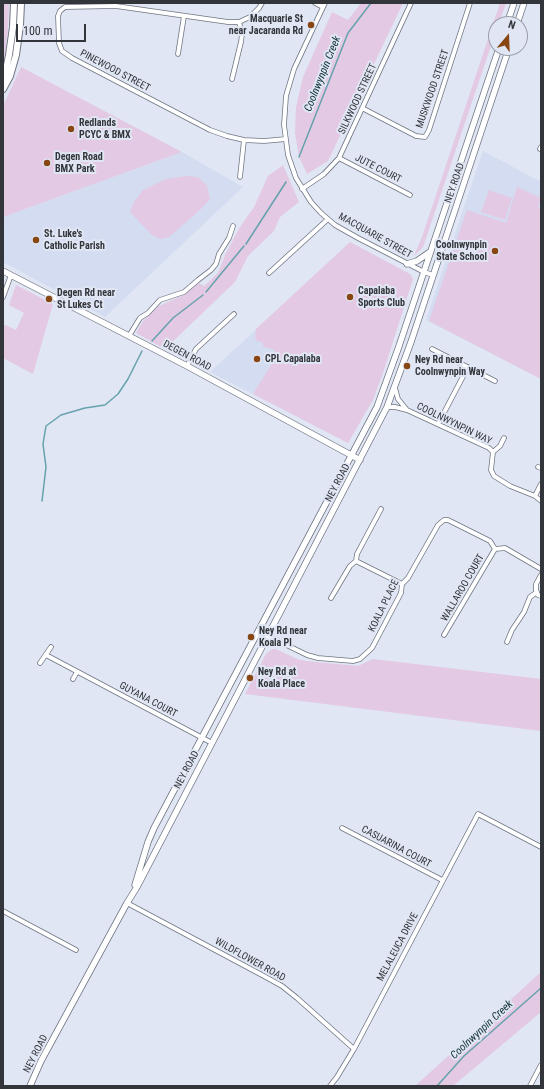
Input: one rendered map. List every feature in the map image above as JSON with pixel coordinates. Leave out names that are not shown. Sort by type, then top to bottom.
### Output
[{"type":"main road","points":[[4,86],[13,27],[14,3]]},
{"type":"main road","points":[[4,86],[10,76],[16,55],[21,3]]},
{"type":"main road","points":[[510,16],[514,3]]},
{"type":"main road","points":[[520,16],[524,3]]},
{"type":"main road","name":"NEY ROAD","points":[[127,903],[154,828],[377,407],[431,252],[496,56]]},
{"type":"main road","name":"NEY ROAD","points":[[30,1086],[41,1061],[137,886],[387,407],[395,388],[473,159],[506,56]]},
{"type":"main road","points":[[407,264],[417,261],[431,252]]},
{"type":"main road","name":"DEGEN ROAD","points":[[3,271],[187,366],[360,460]]},
{"type":"street","points":[[232,78],[242,34],[239,22],[250,17],[262,3]]},
{"type":"street","points":[[315,3],[324,5]]},
{"type":"street","name":"SILKWOOD STREET","points":[[302,188],[324,174],[339,158],[411,3]]},
{"type":"street","name":"MUSKWOOD STREET","points":[[362,108],[416,136],[425,137],[429,130],[470,3]]},
{"type":"street","name":"MACQUARIE STREET","points":[[324,5],[290,82],[284,111],[284,124],[288,154],[296,178],[311,202],[328,219],[345,231],[407,264],[433,275]]},
{"type":"street","name":"PINEWOOD STREET","points":[[239,22],[228,22],[116,6],[65,7],[60,10],[58,16],[59,43],[62,51],[72,58],[210,130],[244,140],[264,141],[286,139]]},
{"type":"street","points":[[178,54],[184,16]]},
{"type":"street","points":[[240,177],[244,140]]},
{"type":"street","name":"JUTE COURT","points":[[339,158],[410,195]]},
{"type":"street","points":[[269,273],[328,219]]},
{"type":"street","points":[[129,336],[140,318],[148,313],[160,300],[184,292],[211,270],[216,264],[219,254],[229,238],[233,226]]},
{"type":"street","points":[[3,297],[11,275]]},
{"type":"street","points":[[187,366],[196,349],[234,314]]},
{"type":"street","points":[[432,349],[495,381]]},
{"type":"street","points":[[438,424],[468,367]]},
{"type":"street","name":"COOLNWYNPIN WAY","points":[[395,388],[398,399],[407,410]]},
{"type":"street","name":"COOLNWYNPIN WAY","points":[[387,407],[407,410],[489,448],[493,452]]},
{"type":"street","name":"COOLNWYNPIN WAY","points":[[504,438],[500,446],[493,452],[491,470],[494,476],[510,486],[535,496],[541,501]]},
{"type":"street","points":[[535,496],[541,484]]},
{"type":"street","points":[[332,598],[350,566],[356,561],[357,554],[381,509]]},
{"type":"street","name":"KOALA PLACE","points":[[258,631],[297,650],[318,658],[353,661],[360,659],[372,648],[401,593],[402,584],[408,578],[438,525],[444,520],[448,520],[490,541],[495,549],[505,548],[541,568]]},
{"type":"street","name":"WALLAROO COURT","points":[[444,636],[495,549]]},
{"type":"street","points":[[356,561],[402,584]]},
{"type":"street","points":[[541,575],[536,584],[537,592],[541,596]]},
{"type":"street","points":[[507,642],[530,598],[537,592]]},
{"type":"street","points":[[40,663],[51,647]]},
{"type":"street","name":"GUYANA COURT","points":[[46,655],[212,743]]},
{"type":"street","points":[[73,679],[77,672]]},
{"type":"street","name":"MELALEUCA DRIVE","points":[[330,1086],[354,1049],[478,814],[541,847]]},
{"type":"street","name":"CASUARINA COURT","points":[[342,828],[442,880]]},
{"type":"street","name":"WILDFLOWER ROAD","points":[[127,903],[282,986],[354,1049]]},
{"type":"street","points":[[3,911],[76,950]]},
{"type":"street","points":[[530,1086],[541,1065]]},
{"type":"shaded area","points":[[3,3],[9,3],[8,30],[3,66]]},
{"type":"shaded area","points":[[361,3],[403,3],[328,161],[307,174],[299,157],[295,133],[296,107],[303,77],[332,12],[348,20]]},
{"type":"shaded area","points":[[500,3],[506,3],[502,16],[496,16]]},
{"type":"shaded area","points":[[488,39],[488,55],[423,247],[414,256],[422,237]]},
{"type":"shaded area","name":"Redlands PCYC & BMX","points":[[21,67],[182,152],[3,217],[3,106]]},
{"type":"shaded area","name":"Coolnwynpin State School","points":[[483,151],[541,182],[541,379],[426,320]]},
{"type":"shaded area","points":[[182,152],[243,187],[105,317],[3,262],[3,217]]},
{"type":"shaded area","points":[[283,165],[299,202],[280,217],[274,231],[248,256],[235,282],[165,349],[136,333],[143,321],[159,306],[186,294],[199,283],[204,286],[218,273],[225,255],[240,227],[254,207],[268,176]]},
{"type":"shaded area","points":[[186,176],[198,177],[207,186],[210,199],[201,209],[169,237],[160,239],[152,235],[130,212],[134,202],[143,190],[166,179]]},
{"type":"shaded area","name":"Coolnwynpin State School","points":[[517,187],[541,198],[538,207],[541,209],[541,379],[429,321],[467,210],[506,223]]},
{"type":"shaded area","points":[[489,190],[512,198],[505,220],[481,212]]},
{"type":"shaded area","points":[[350,242],[410,274],[413,279],[373,400],[348,443],[253,394],[276,357],[275,351],[264,347],[262,342],[257,341],[255,337],[256,329]]},
{"type":"shaded area","points":[[16,285],[53,304],[33,374],[3,358],[3,324],[16,330],[24,313],[9,305]]},
{"type":"shaded area","points":[[274,313],[305,330],[253,394],[210,372]]},
{"type":"shaded area","points":[[272,649],[276,649],[297,659],[306,661],[358,666],[373,659],[541,679],[541,731],[245,694],[266,654]]},
{"type":"shaded area","points":[[541,972],[541,1012],[453,1086],[415,1086]]},
{"type":"waterway","name":"Coolnwynpin Creek","points":[[299,157],[348,33],[371,3]]},
{"type":"waterway","name":"Coolnwynpin Creek","points":[[246,244],[286,182]]},
{"type":"waterway","name":"Coolnwynpin Creek","points":[[206,292],[244,246]]},
{"type":"waterway","name":"Coolnwynpin Creek","points":[[152,341],[173,318],[203,295]]},
{"type":"waterway","name":"Coolnwynpin Creek","points":[[42,501],[46,467],[43,444],[46,426],[61,415],[85,408],[105,405],[118,394],[128,379],[142,351]]},
{"type":"waterway","name":"Coolnwynpin Creek","points":[[437,1086],[464,1056],[541,988]]},
{"type":"place","name":"Macquarie St near Jacaranda Rd","points":[[311,25]]},
{"type":"place","name":"Redlands PCYC & BMX","points":[[71,129]]},
{"type":"place","name":"Degen Road BMX Park","points":[[47,163]]},
{"type":"place","name":"St. Luke's Catholic Parish","points":[[36,240]]},
{"type":"place","name":"Coolnwynpin State School","points":[[495,251]]},
{"type":"place","name":"Capalaba Sports Club","points":[[350,297]]},
{"type":"place","name":"Degen Rd near St Lukes Ct","points":[[49,299]]},
{"type":"place","name":"CPL Capalaba","points":[[257,359]]},
{"type":"place","name":"Ney Rd near Coolnwynpin Way","points":[[407,366]]},
{"type":"place","name":"Ney Rd near Koala Pl","points":[[251,637]]},
{"type":"place","name":"Ney Rd at Koala Place","points":[[250,678]]}]
